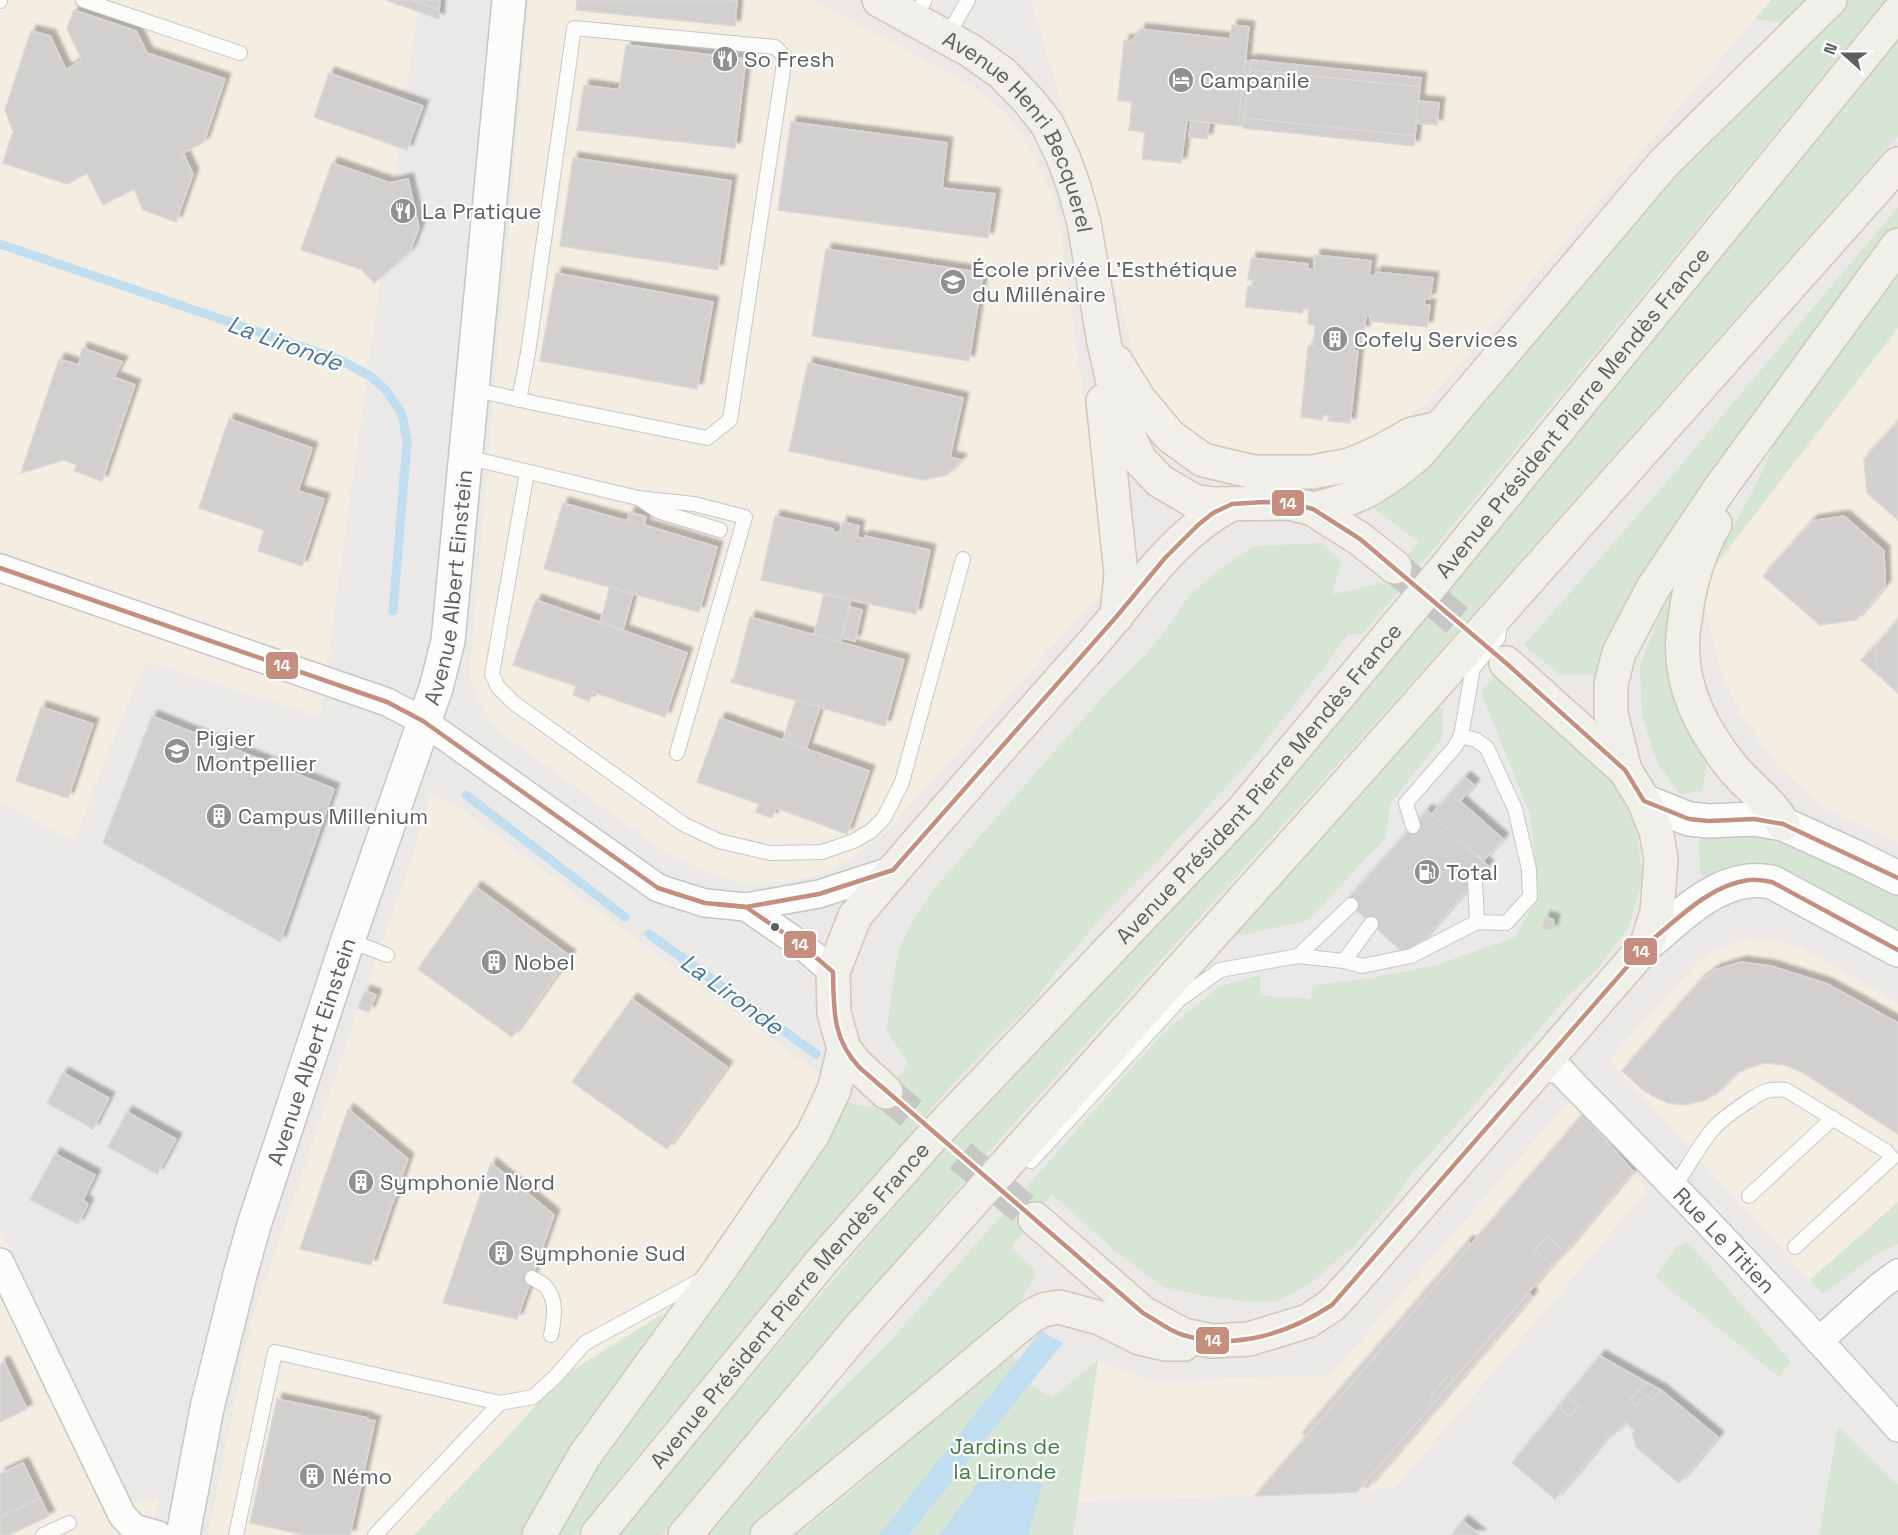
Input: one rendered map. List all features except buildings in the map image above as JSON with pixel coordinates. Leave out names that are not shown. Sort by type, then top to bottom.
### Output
[{"type":"main road","name":"Avenue Albert Einstein","points":[[183,1535],[207,1408],[254,1225],[348,940],[435,688],[448,641],[509,0]]},
{"type":"main road","name":"Avenue Henri Becquerel","points":[[879,0],[919,9],[946,38],[971,51],[1002,73],[1047,124],[1074,187],[1084,223],[1104,342],[1122,423],[1140,460],[1160,481],[1194,501],[1213,504],[1289,503],[1312,509]]},
{"type":"main road","points":[[1312,509],[1338,504],[1365,493],[1387,480],[1417,455],[1664,164],[1830,0]]},
{"type":"main road","name":"Avenue Président Pierre Mendès France","points":[[597,1535],[823,1260],[931,1138],[1243,810],[1442,572],[1898,13]]},
{"type":"main road","points":[[685,1535],[862,1325],[1898,164]]},
{"type":"main road","points":[[1625,770],[1611,714],[1611,684],[1619,653],[1653,588],[1721,487],[1898,245]]},
{"type":"main road","name":"Avenue Henri Becquerel","points":[[1104,342],[1102,408],[1121,574],[1117,616]]},
{"type":"main road","points":[[1104,342],[1139,399],[1163,429],[1203,460],[1254,472],[1312,472],[1350,465],[1412,434],[1440,428]]},
{"type":"main road","points":[[1721,487],[1719,518],[1705,541],[1696,564],[1689,597],[1682,638],[1684,673],[1694,707],[1711,739],[1734,769],[1776,810],[1783,824]]},
{"type":"main road","points":[[886,1092],[855,1063],[844,1049],[834,1013],[833,972],[855,916],[1165,558],[1198,525],[1214,513],[1232,504]]},
{"type":"main road","points":[[1312,509],[1360,539],[1395,567]]},
{"type":"main road","points":[[1506,663],[1625,770],[1644,801],[1656,831],[1661,859],[1657,912],[1647,944]]},
{"type":"main road","points":[[1644,801],[1689,819],[1709,821],[1754,819],[1783,824],[1898,879]]},
{"type":"main road","points":[[767,1535],[1030,1317],[1043,1310],[1059,1307],[1100,1318],[1140,1338],[1165,1344],[1189,1344],[1249,1340],[1308,1321],[1332,1305],[1647,944],[1707,896],[1732,884],[1750,880],[1772,882],[1898,950]]},
{"type":"main road","points":[[539,1535],[585,1455],[719,1271],[813,1134],[834,1090],[844,1049]]},
{"type":"main road","points":[[1035,1219],[1143,1313],[1183,1335],[1212,1341]]},
{"type":"street","points":[[0,568],[387,702],[423,721],[658,888],[705,903],[746,907],[819,894],[893,870]]},
{"type":"street","points":[[746,907],[804,947],[833,972]]},
{"type":"street","name":"Rue Le Titien","points":[[1542,1066],[1561,1071],[1674,1187],[1898,1428]]},
{"type":"street","points":[[0,1262],[122,1515],[134,1528],[158,1535]]},
{"type":"street","points":[[1819,1341],[1898,1273]]},
{"type":"lane","points":[[83,0],[240,53]]},
{"type":"lane","points":[[946,38],[968,0]]},
{"type":"lane","points":[[472,389],[519,400],[707,438],[730,420],[785,57],[776,47],[573,28],[528,353],[519,400]]},
{"type":"lane","points":[[466,457],[638,498],[694,504],[745,517],[677,753]]},
{"type":"lane","points":[[527,472],[492,674],[498,687],[514,703],[683,824],[719,841],[770,853],[822,852],[854,841],[871,831],[884,818],[902,782],[963,559]]},
{"type":"lane","points":[[638,498],[658,511],[720,530]]},
{"type":"lane","points":[[1413,826],[1406,803],[1454,748],[1461,736],[1473,668],[1498,638],[1501,610]]},
{"type":"lane","points":[[995,1200],[1180,999],[1220,970],[1298,956],[1344,961],[1362,966],[1410,956],[1477,922],[1506,923],[1530,897],[1529,869],[1515,809],[1487,748],[1476,740],[1461,736]]},
{"type":"lane","points":[[1475,881],[1477,922]]},
{"type":"lane","points":[[1298,956],[1351,905]]},
{"type":"lane","points":[[1344,961],[1371,924]]},
{"type":"lane","points":[[348,940],[387,955]]},
{"type":"lane","points":[[1674,1187],[1714,1128],[1762,1092],[1772,1088],[1786,1090],[1895,1157],[1796,1248]]},
{"type":"lane","points":[[1749,1196],[1833,1118]]},
{"type":"lane","points":[[862,1325],[931,1268]]},
{"type":"lane","points":[[236,1535],[275,1352],[500,1403],[533,1396],[555,1377],[585,1343],[719,1271]]},
{"type":"lane","points":[[532,1278],[545,1286],[554,1302],[551,1335]]},
{"type":"lane","points":[[375,1535],[500,1403]]},
{"type":"lane","points":[[43,1535],[69,1523]]},
{"type":"shaded area","points":[[0,0],[419,0],[320,717],[147,662],[137,681],[74,842],[0,801]]},
{"type":"shaded area","points":[[529,0],[813,0],[976,88],[1007,115],[1045,175],[1055,202],[1061,231],[1105,555],[1104,589],[886,832],[852,858],[823,874],[788,881],[749,884],[713,875],[665,852],[505,736],[489,719],[469,674]]},
{"type":"shaded area","points":[[1031,0],[1771,0],[1428,401],[1376,445],[1325,460],[1248,464],[1170,427],[1142,379]]},
{"type":"shaded area","points":[[1898,328],[1898,843],[1821,806],[1777,765],[1739,712],[1720,669],[1706,610],[1705,579]]},
{"type":"shaded area","points":[[430,794],[458,807],[819,1074],[802,1118],[707,1261],[664,1313],[560,1378],[503,1442],[414,1535],[208,1535],[251,1322],[412,858]]},
{"type":"shaded area","points":[[1742,939],[1776,940],[1801,947],[1898,1003],[1898,1204],[1810,1280],[1609,1060],[1708,953]]},
{"type":"shaded area","points":[[1571,1099],[1648,1189],[1395,1488],[1078,1502],[1098,1360],[1150,1381],[1330,1375]]},
{"type":"shaded area","points":[[0,1229],[133,1503],[159,1498],[151,1535],[0,1535]]},
{"type":"green space","points":[[1771,0],[1807,0],[1784,23],[1755,19]]},
{"type":"green space","points":[[1848,0],[1885,0],[1381,613],[1363,633],[1347,635],[1244,768],[1100,919],[1057,970],[1037,998],[951,1086],[639,1454],[574,1535],[555,1535],[590,1474],[841,1101],[870,1108],[909,1064],[887,1031],[895,968],[900,948],[909,928],[933,890],[1059,746],[1115,684],[1144,656],[1166,630],[1188,597],[1218,570],[1254,546],[1321,543],[1341,560],[1333,594],[1384,583],[1419,542],[1365,502],[1678,169]]},
{"type":"green space","points":[[1898,35],[1898,136],[1449,641],[1007,1131],[662,1535],[617,1535],[922,1175],[1164,918],[1417,622]]},
{"type":"green space","points":[[1898,207],[1898,230],[1603,674],[1560,675],[1524,645],[1659,491]]},
{"type":"green space","points":[[1898,272],[1898,328],[1705,579],[1758,481],[1785,417]]},
{"type":"green space","points":[[1692,548],[1673,628],[1708,759],[1702,791],[1680,795],[1657,762],[1642,715],[1640,666],[1672,581]]},
{"type":"green space","points":[[1495,676],[1563,735],[1613,783],[1636,826],[1643,880],[1628,928],[1598,968],[1567,997],[1455,1127],[1415,1169],[1393,1201],[1353,1247],[1308,1285],[1278,1301],[1252,1302],[1207,1297],[1162,1286],[1114,1250],[1052,1194],[1011,1248],[1035,1270],[1032,1283],[1016,1306],[748,1535],[709,1535],[784,1447],[892,1339],[1161,1035],[1218,987],[1260,975],[1260,996],[1311,999],[1313,985],[1367,979],[1436,965],[1514,938],[1539,896],[1530,815],[1481,691]]},
{"type":"green space","points":[[1435,707],[1443,708],[1443,737],[1390,804],[1385,838],[1309,920],[1243,935],[1231,933]]},
{"type":"green space","points":[[1749,833],[1781,839],[1898,894],[1898,930],[1805,879],[1766,864],[1729,867],[1705,877],[1700,874],[1699,839],[1701,837]]},
{"type":"green space","points":[[1898,1202],[1898,1244],[1877,1254],[1823,1294],[1810,1280]]},
{"type":"green space","points":[[1688,1242],[1791,1362],[1779,1377],[1655,1277],[1676,1247]]},
{"type":"green space","points":[[664,1313],[522,1535],[414,1535],[503,1442],[560,1378]]},
{"type":"green space","name":"Jardins de la Lironde","points":[[1011,1353],[1033,1386],[1052,1398],[1098,1360],[1073,1535],[797,1535],[848,1494]]},
{"type":"green space","points":[[1838,1427],[1898,1485],[1898,1535],[1819,1535]]},
{"type":"water","points":[[1041,1331],[1063,1343],[909,1535],[879,1535]]},
{"type":"water","points":[[981,1479],[1043,1483],[1028,1535],[939,1535]]},
{"type":"waterway","name":"La Lironde","points":[[0,244],[338,359],[370,376],[385,389],[402,414],[407,443],[393,611]]},
{"type":"waterway","name":"La Lironde","points":[[466,795],[625,917]]},
{"type":"waterway","name":"La Lironde","points":[[649,934],[816,1054]]},
{"type":"tunnel","points":[[1395,567],[1498,656]]},
{"type":"tunnel","points":[[886,1092],[1035,1219]]},
{"type":"transit line","name":"14","points":[[716,904],[746,907],[819,894],[893,870],[1117,616],[1165,558],[1198,525],[1213,513],[1232,504],[1264,502],[1289,503],[1313,509],[1360,539],[1506,663],[1625,770],[1644,801],[1689,819],[1709,821],[1754,819],[1783,824],[1898,878]]},
{"type":"transit line","name":"14","points":[[0,568],[387,702],[423,721],[658,888],[705,903],[746,907],[804,947],[833,972],[836,1023],[839,1035],[860,1068],[1143,1313],[1183,1335],[1222,1341],[1242,1340],[1280,1331],[1332,1305],[1647,944],[1707,896],[1734,883],[1749,880],[1772,882],[1898,950]]},
{"type":"place","name":"So Fresh","points":[[725,59]]},
{"type":"place","name":"Campanile","points":[[1181,80]]},
{"type":"place","name":"La Pratique","points":[[403,211]]},
{"type":"place","name":"École privée L'Esthétique du Millénaire","points":[[953,282]]},
{"type":"place","name":"Cofely Services","points":[[1335,339]]},
{"type":"place","name":"Pigier Montpellier","points":[[177,751]]},
{"type":"place","name":"Campus Millenium","points":[[219,816]]},
{"type":"place","name":"Total","points":[[1427,872]]},
{"type":"place","name":"Nobel","points":[[494,962]]},
{"type":"place","name":"Symphonie Nord","points":[[361,1182]]},
{"type":"place","name":"Symphonie Sud","points":[[501,1253]]},
{"type":"place","name":"Némo","points":[[312,1476]]}]
